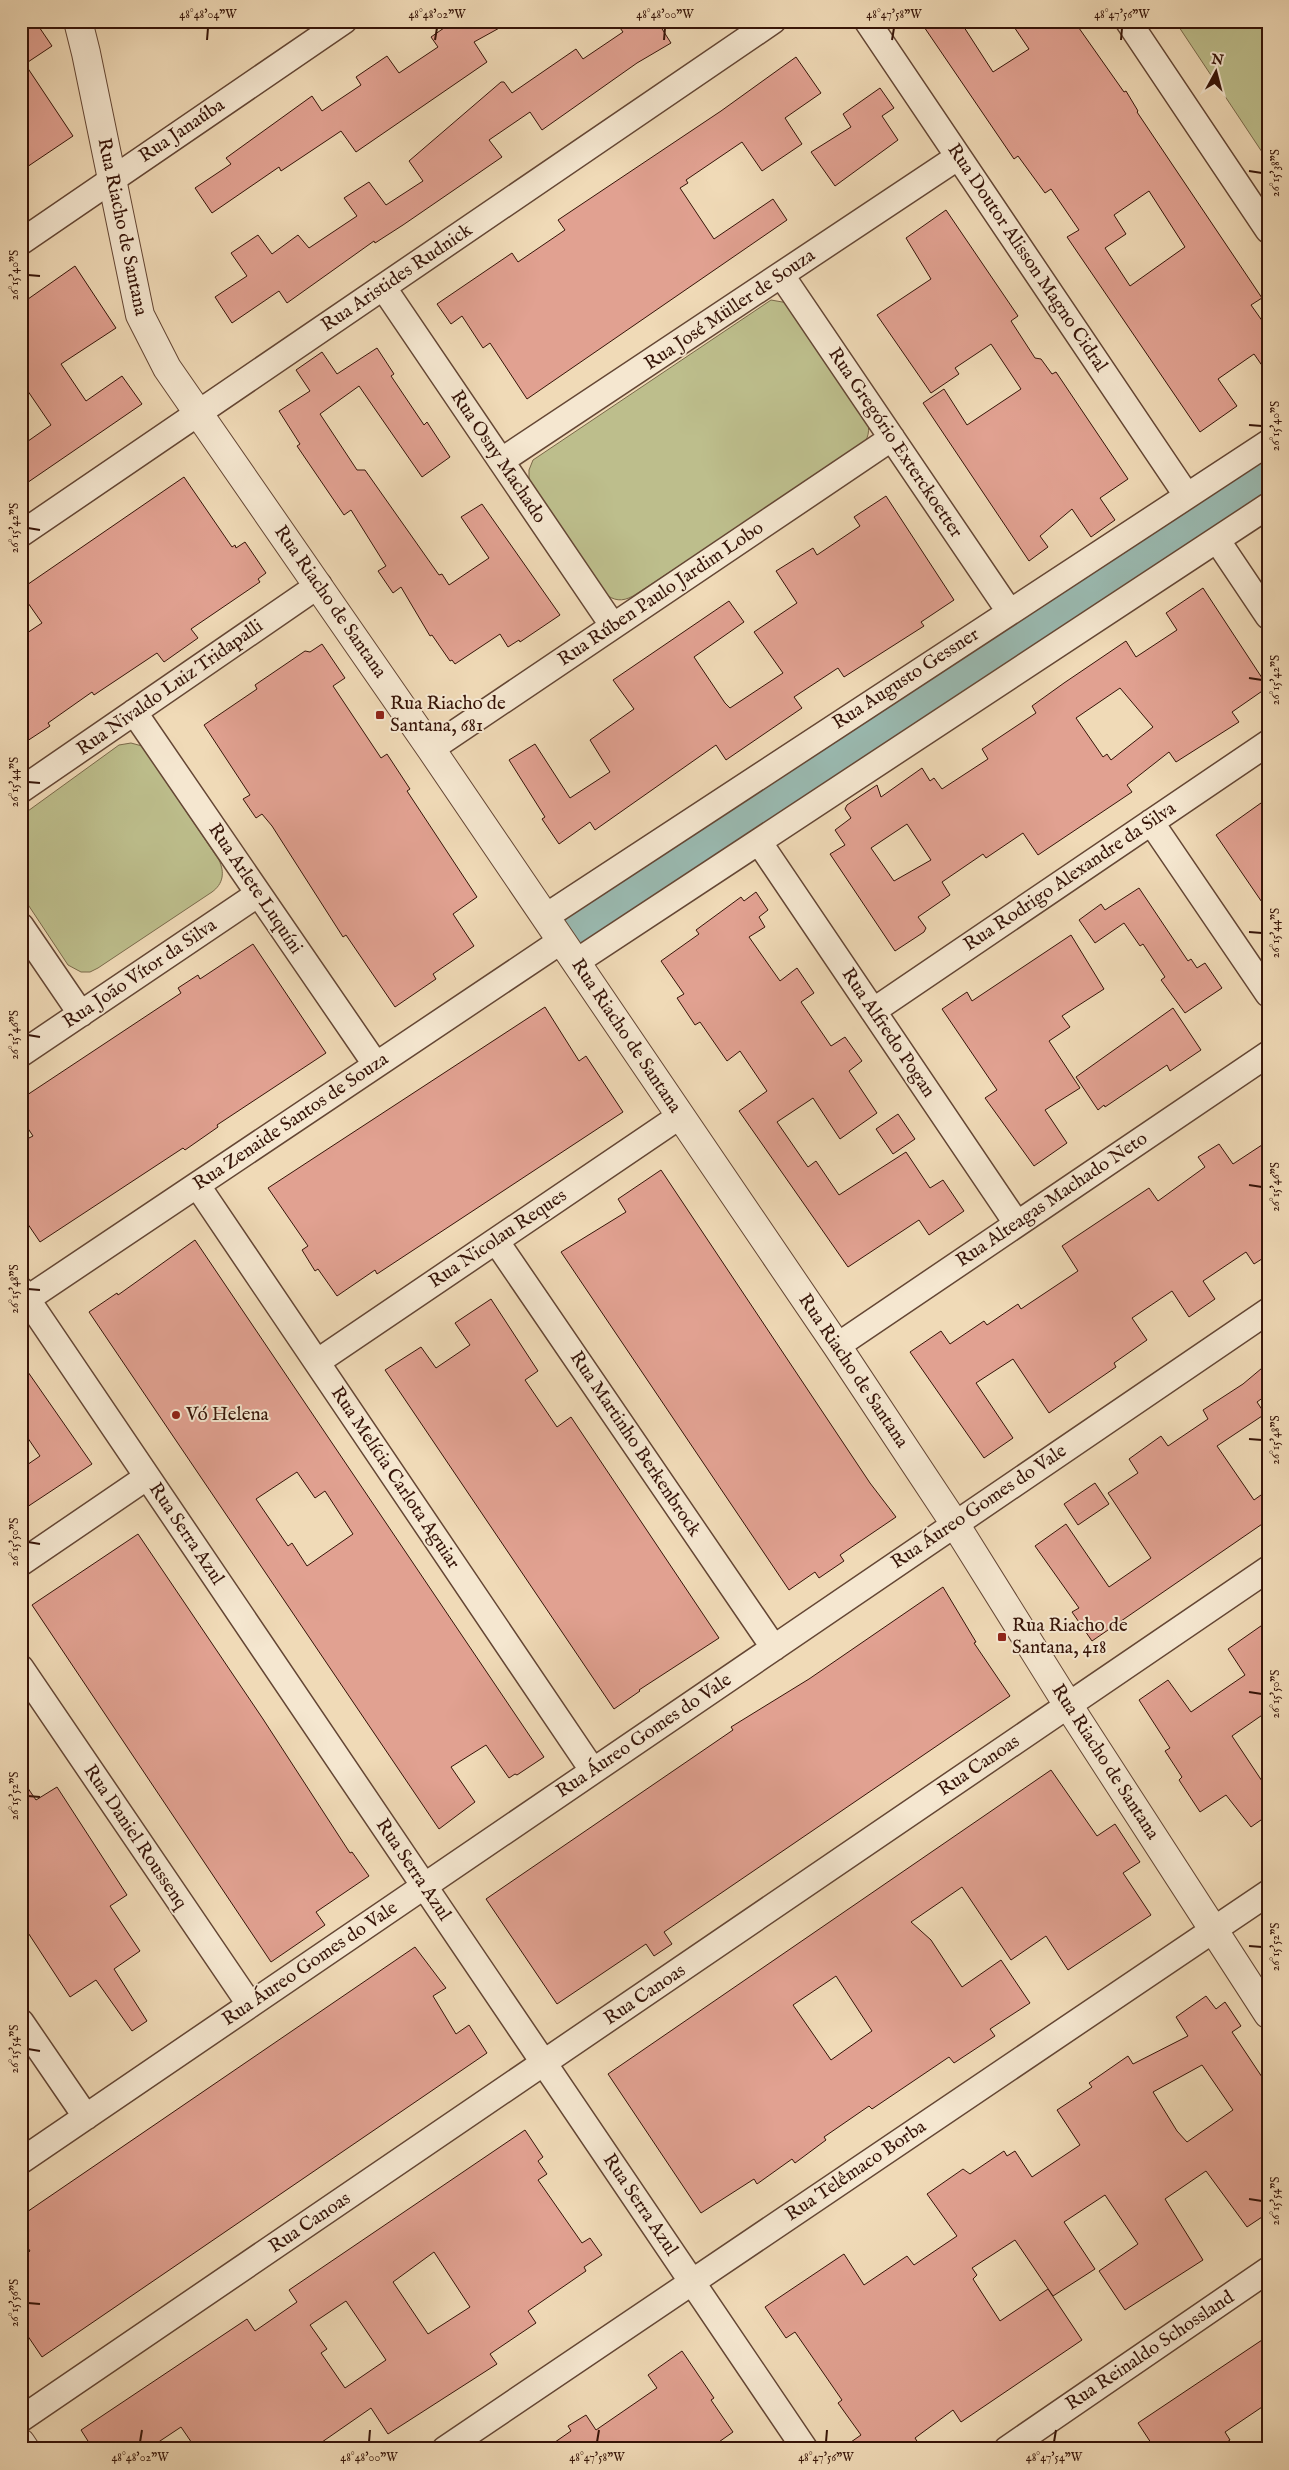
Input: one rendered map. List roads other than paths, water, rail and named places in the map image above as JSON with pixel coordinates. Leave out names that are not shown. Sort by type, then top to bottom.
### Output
[{"type":"street","name":"Rua Riacho de Santana","points":[[78,21],[140,314],[167,368],[319,585],[836,1346],[955,1524],[1068,1705],[1268,2014]]},
{"type":"street","name":"Rua Janaúba","points":[[21,242],[344,21]]},
{"type":"street","name":"Rua Aristides Rudnick","points":[[21,534],[772,21]]},
{"type":"street","name":"Rua Doutor Alisson Magno Cidral","points":[[867,21],[1187,496]]},
{"type":"street","points":[[1128,21],[1268,230]]},
{"type":"street","name":"Rua José Müller de Souza","points":[[501,461],[782,276],[958,157]]},
{"type":"street","name":"Rua Gregório Exterckoetter","points":[[782,276],[1009,611]]},
{"type":"street","name":"Rua Osny Machado","points":[[383,287],[613,626]]},
{"type":"street","name":"Rua Rúben Paulo Jardim Lobo","points":[[431,749],[892,438]]},
{"type":"street","name":"Rua Augusto Gessner","points":[[545,917],[1009,611],[1268,443]]},
{"type":"street","points":[[569,951],[759,842],[1268,506]]},
{"type":"street","points":[[1216,540],[1268,616]]},
{"type":"street","name":"Rua Nivaldo Luiz Tridapalli","points":[[21,790],[319,585]]},
{"type":"street","name":"Rua Arlete Luquíni","points":[[134,712],[376,1065]]},
{"type":"street","name":"Rua Rodrigo Alexandre da Silva","points":[[873,1010],[1268,743]]},
{"type":"street","points":[[1151,822],[1268,994]]},
{"type":"street","name":"Rua Alfredo Pogan","points":[[759,842],[1017,1224]]},
{"type":"street","name":"Rua João Vítor da Silva","points":[[21,1054],[258,894]]},
{"type":"street","points":[[21,926],[81,1014]]},
{"type":"street","name":"Rua Zenaide Santos de Souza","points":[[23,1298],[197,1185],[376,1065],[569,951]]},
{"type":"street","name":"Rua Alteagas Machado Neto","points":[[836,1346],[1268,1054]]},
{"type":"street","name":"Rua Nicolau Reques","points":[[317,1362],[680,1116]]},
{"type":"street","name":"Rua Melícia Carlota Aguiar","points":[[197,1185],[594,1771]]},
{"type":"street","name":"Rua Martinho Berkenbrock","points":[[496,1241],[774,1648]]},
{"type":"street","name":"Rua Serra Azul","points":[[23,1298],[147,1477],[806,2449]]},
{"type":"street","name":"Rua Áureo Gomes do Vale","points":[[21,2161],[1268,1311]]},
{"type":"street","points":[[21,1562],[147,1477]]},
{"type":"street","name":"Rua Canoas","points":[[21,2419],[1268,1569]]},
{"type":"street","name":"Rua Daniel Roussenq","points":[[21,1668],[250,2005]]},
{"type":"street","name":"Rua Telêmaco Borba","points":[[445,2449],[1268,1893]]},
{"type":"street","points":[[21,2022],[86,2117]]},
{"type":"street","name":"Rua Reinaldo Schossland","points":[[1007,2449],[1268,2270]]},
{"type":"street","points":[[21,2443],[25,2449]]},
{"type":"waterway","points":[[571,930],[1268,479]]},
{"type":"place","name":"Rua Riacho de Santana, 681","points":[[380,715]]},
{"type":"place","name":"Vó Helena","points":[[176,1415]]},
{"type":"place","name":"Rua Riacho de Santana, 418","points":[[1002,1637]]}]
